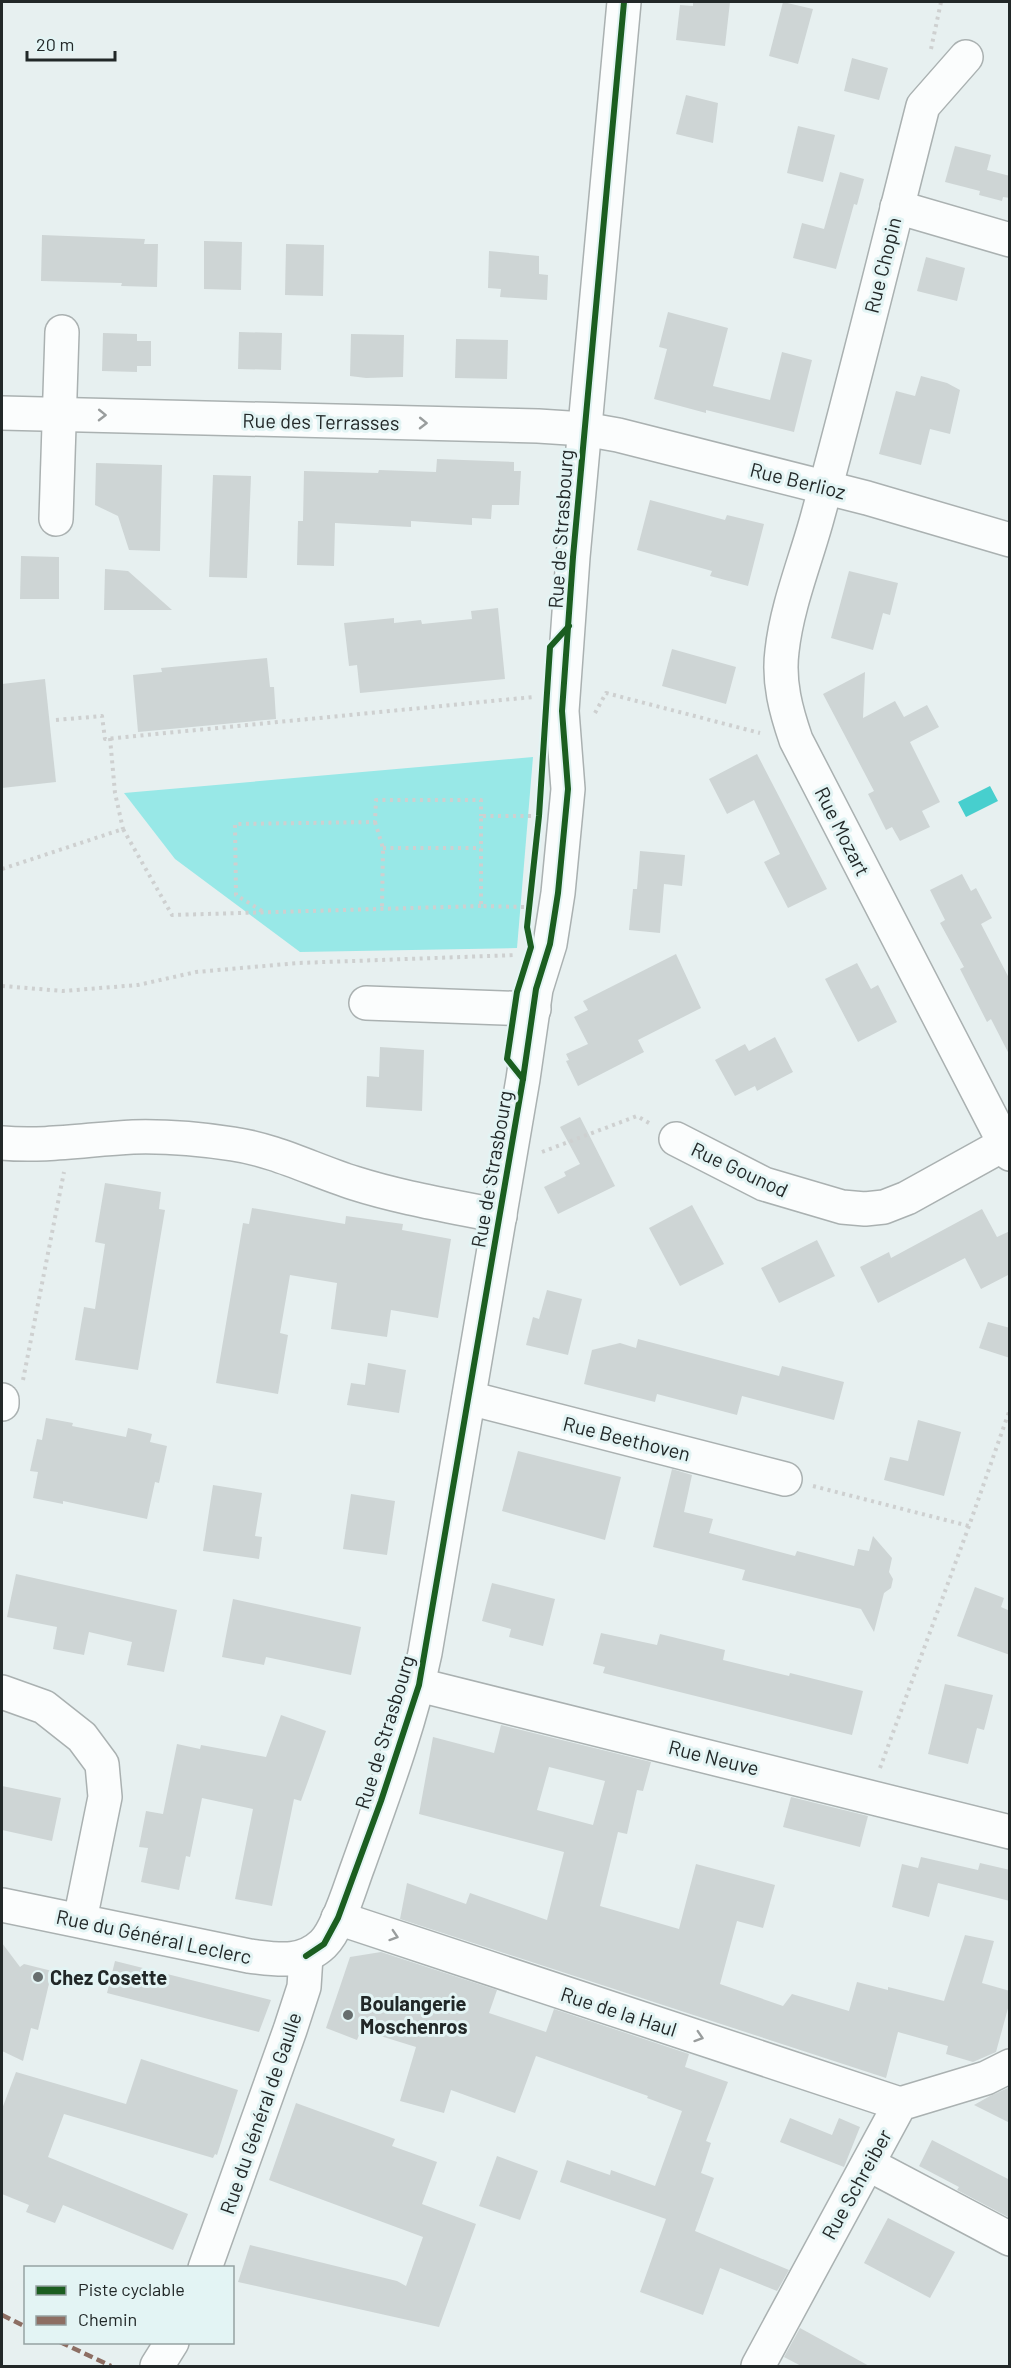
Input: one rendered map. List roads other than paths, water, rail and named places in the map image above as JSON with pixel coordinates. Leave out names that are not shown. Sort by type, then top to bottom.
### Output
[{"type":"street","name":"Rue de Strasbourg","points":[[306,1956],[324,1944],[339,1918],[419,1685],[510,1157],[536,988],[550,944],[555,916],[568,770],[562,711],[584,429],[624,2]]},
{"type":"street","name":"Rue Chopin","points":[[825,487],[923,106],[966,57]]},
{"type":"street","points":[[897,207],[1010,240]]},
{"type":"street","points":[[56,519],[62,332]]},
{"type":"street","name":"Rue des Terrasses","points":[[2,413],[584,429]]},
{"type":"street","name":"Rue Berlioz","points":[[584,429],[618,435],[825,487],[1010,540]]},
{"type":"street","name":"Rue Mozart","points":[[825,487],[788,618],[782,652],[782,683],[786,710],[796,740],[1008,1146]]},
{"type":"street","points":[[366,1003],[439,996],[534,1009]]},
{"type":"street","name":"Rue de Strasbourg","points":[[2,1143],[70,1142],[134,1137],[181,1138],[233,1144],[268,1150],[324,1173],[382,1191],[500,1216]]},
{"type":"street","name":"Rue Gounod","points":[[676,1138],[764,1184],[842,1207],[865,1209],[884,1207],[907,1198],[1008,1146]]},
{"type":"street","name":"Rue Beethoven","points":[[469,1398],[785,1479]]},
{"type":"street","name":"Rue Neuve","points":[[419,1685],[1010,1832]]},
{"type":"street","points":[[2,1692],[44,1707],[82,1737],[102,1764],[105,1797],[80,1920]]},
{"type":"street","name":"Rue du Général Leclerc","points":[[2,1905],[249,1956],[287,1961],[306,1956]]},
{"type":"street","name":"Rue de la Haul","points":[[339,1918],[900,2104]]},
{"type":"street","name":"Rue du Général de Gaulle","points":[[206,2266],[294,2019],[304,1987],[306,1956]]},
{"type":"street","points":[[900,2104],[986,2078],[1010,2066]]},
{"type":"street","name":"Rue Schreiber","points":[[758,2367],[900,2104]]},
{"type":"street","points":[[868,2164],[1010,2239]]},
{"type":"street","points":[[157,2367],[171,2344]]},
{"type":"place","name":"Chez Cosette","points":[[38,1977]]},
{"type":"place","name":"Boulangerie Moschenros","points":[[348,2015]]}]
